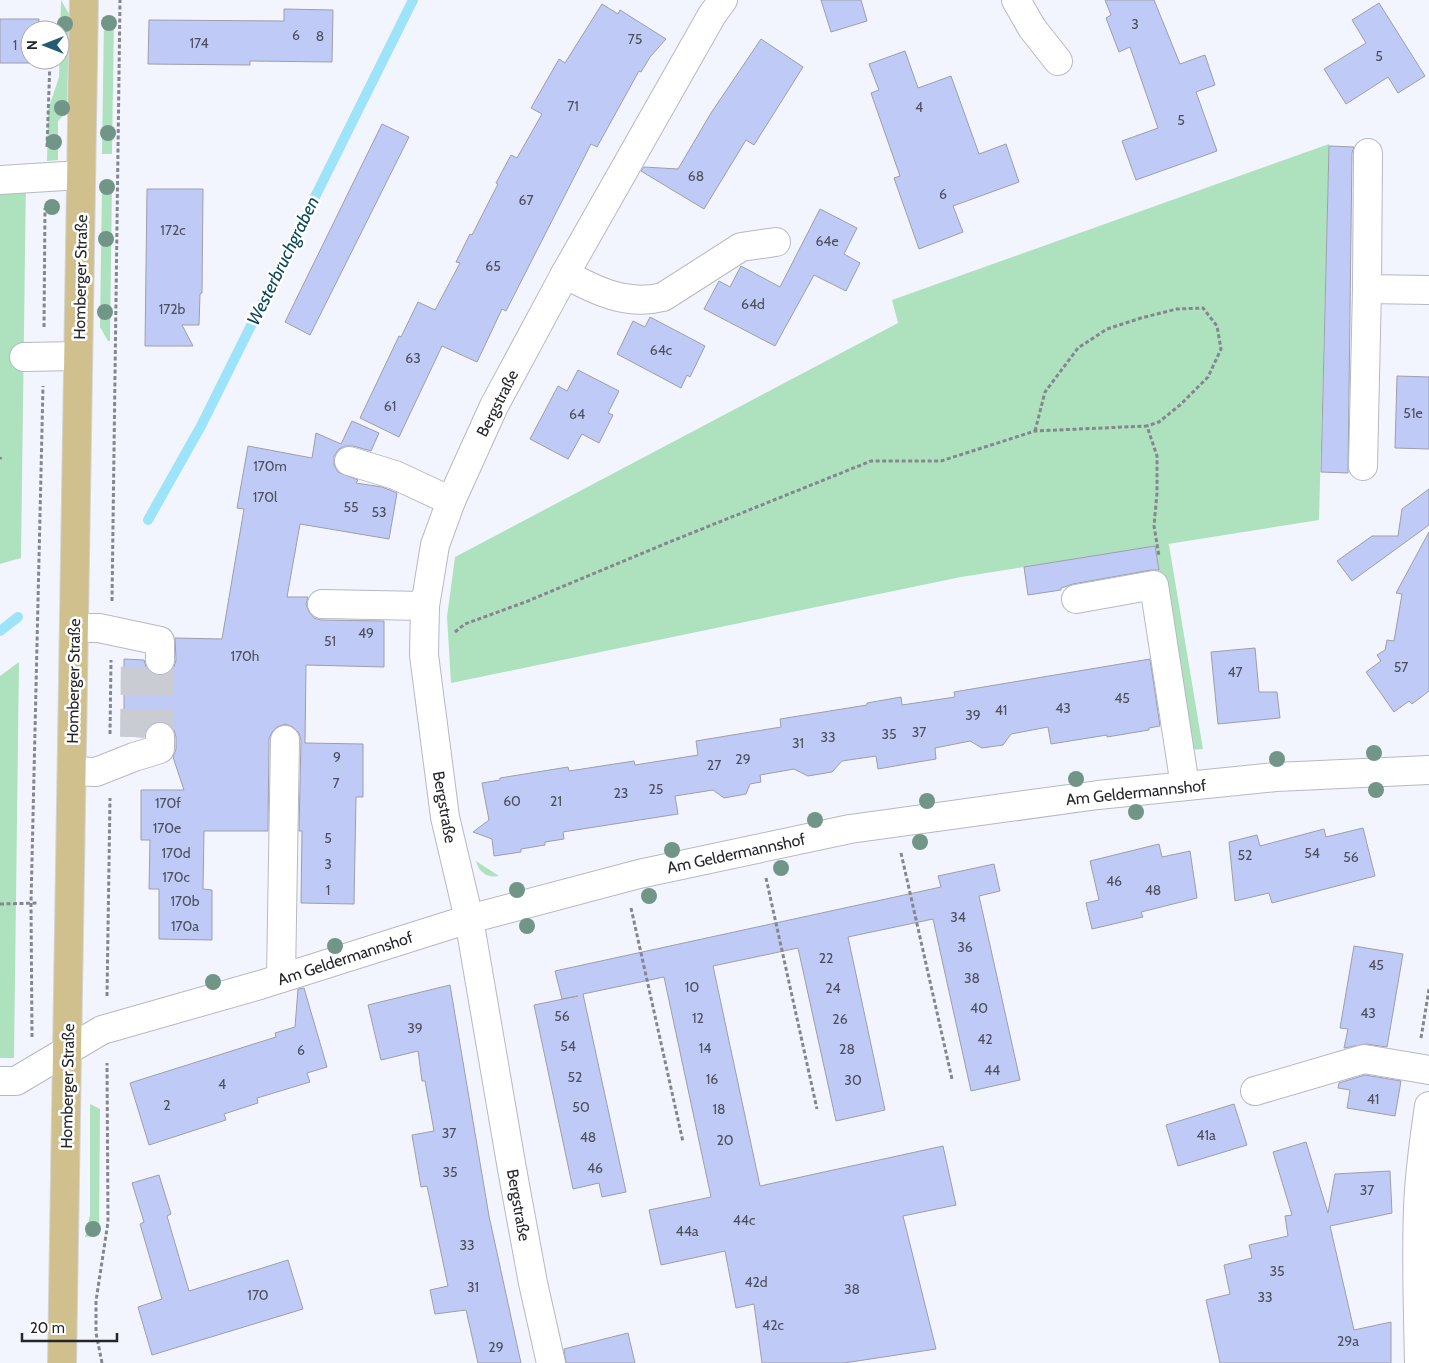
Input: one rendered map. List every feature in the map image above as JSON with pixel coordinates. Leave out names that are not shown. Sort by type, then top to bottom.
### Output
[{"type":"main road","name":"Homberger Straße","points":[[62,1363],[84,0]]},
{"type":"street","name":"Bergstraße","points":[[551,1363],[517,1197],[468,919],[445,817],[424,655],[425,606],[435,545],[451,501],[494,406],[565,274],[712,15],[723,0]]},
{"type":"street","points":[[1016,0],[1032,28],[1058,61]]},
{"type":"street","points":[[1364,466],[1368,153]]},
{"type":"street","points":[[0,180],[81,175]]},
{"type":"street","points":[[565,274],[589,287],[631,301],[648,301],[663,297],[741,247],[776,242]]},
{"type":"street","points":[[1367,289],[1429,290]]},
{"type":"street","points":[[34,357],[78,356]]},
{"type":"street","points":[[348,461],[394,475],[451,501]]},
{"type":"street","points":[[1076,598],[1154,585],[1185,786]]},
{"type":"street","points":[[322,604],[425,606]]},
{"type":"street","points":[[74,628],[99,628],[135,646]]},
{"type":"street","points":[[281,978],[285,740]]},
{"type":"street","points":[[72,771],[96,772],[135,749]]},
{"type":"street","name":"Am Geldermannshof","points":[[0,1081],[16,1081],[106,1028],[281,978],[468,919],[624,878],[759,848],[850,829],[1098,795],[1276,777],[1429,770]]},
{"type":"street","points":[[1255,1091],[1364,1059],[1429,1070]]},
{"type":"street","points":[[1419,1363],[1418,1208],[1423,1144],[1429,1106]]},
{"type":"path","points":[[102,1363],[96,1333],[96,1301],[108,1222],[106,1028],[135,749],[135,646],[120,0]]},
{"type":"path","points":[[32,1072],[34,357],[46,178],[50,70]]},
{"type":"path","points":[[424,655],[465,624],[528,601],[871,461],[941,461],[1035,431],[1147,426],[1159,422],[1208,377],[1221,349],[1216,326],[1203,308],[1177,310],[1107,329],[1078,348],[1045,392],[1035,431]]},
{"type":"path","points":[[1147,426],[1157,456],[1157,493],[1154,526],[1162,573],[1154,585]]},
{"type":"path","points":[[895,823],[952,1079]]},
{"type":"path","points":[[759,848],[817,1109]]},
{"type":"path","points":[[624,878],[683,1142]]},
{"type":"green space","points":[[61,0],[69,14],[69,20],[60,20]]},
{"type":"green space","points":[[104,18],[114,18],[112,154],[102,154]]},
{"type":"green space","points":[[59,70],[68,70],[67,112],[58,121],[58,160],[47,161],[48,110],[59,77]]},
{"type":"green space","points":[[1329,144],[1319,520],[1168,544],[1203,749],[1189,750],[1155,546],[961,577],[451,683],[447,617],[455,557],[898,323],[892,300]]},
{"type":"green space","points":[[0,177],[26,177],[21,558],[0,564]]},
{"type":"green space","points":[[102,183],[112,183],[110,341],[108,341],[100,327]]},
{"type":"green space","points":[[19,662],[14,1058],[0,1058],[0,676]]},
{"type":"green space","points":[[476,861],[499,876],[484,874],[479,869]]},
{"type":"green space","points":[[90,1104],[100,1109],[99,1229],[95,1236],[85,1237],[90,1215]]},
{"type":"building","points":[[821,0],[861,0],[867,21],[831,32]]},
{"type":"building","points":[[1105,0],[1154,0],[1180,64],[1205,55],[1215,85],[1196,92],[1217,151],[1136,180],[1122,141],[1158,128],[1130,47],[1119,52],[1106,18],[1111,15]]},
{"type":"building","points":[[1379,3],[1425,76],[1398,93],[1388,77],[1346,104],[1324,69],[1366,43],[1352,20]]},
{"type":"building","points":[[602,4],[618,14],[620,10],[666,39],[650,57],[641,72],[639,71],[597,147],[591,144],[506,311],[502,309],[477,362],[442,346],[399,437],[360,418],[399,336],[401,337],[418,302],[435,310],[460,263],[456,262],[470,234],[472,235],[511,155],[517,158],[542,114],[531,108],[559,59],[565,63]]},
{"type":"building","points":[[284,9],[333,10],[332,62],[250,61],[250,65],[148,64],[149,20],[284,21]]},
{"type":"building","points":[[0,19],[39,19],[20,20],[20,63],[0,63]]},
{"type":"building","points":[[761,39],[803,67],[754,145],[746,140],[704,209],[641,171],[644,167],[678,169],[711,113]]},
{"type":"building","points":[[905,51],[918,88],[951,76],[979,154],[1006,144],[1019,182],[953,206],[963,232],[919,249],[894,178],[900,176],[871,93],[879,90],[869,64]]},
{"type":"building","points":[[382,124],[409,137],[310,335],[285,322]]},
{"type":"building","points":[[1329,146],[1354,147],[1352,153],[1348,473],[1321,472]]},
{"type":"building","points":[[147,189],[203,189],[202,293],[200,294],[199,325],[182,325],[193,346],[145,346]]},
{"type":"building","points":[[820,209],[857,228],[844,254],[860,263],[846,291],[814,275],[775,346],[704,309],[719,281],[730,287],[741,266],[780,287]]},
{"type":"building","points":[[650,317],[705,346],[690,377],[687,375],[681,388],[617,354],[633,321],[645,327]]},
{"type":"building","points":[[578,370],[619,391],[608,413],[613,415],[599,443],[582,434],[568,459],[530,439],[558,386],[567,391]]},
{"type":"building","points":[[1397,376],[1429,377],[1429,449],[1395,448]]},
{"type":"building","points":[[352,421],[379,433],[371,451],[353,446],[345,446],[339,449],[334,456],[334,465],[338,472],[358,480],[356,483],[382,487],[397,493],[389,539],[300,524],[287,597],[308,597],[306,604],[309,612],[314,618],[321,620],[384,621],[384,667],[306,665],[305,743],[363,744],[363,797],[356,797],[354,904],[301,903],[302,831],[299,831],[301,740],[299,733],[293,727],[285,724],[277,727],[269,739],[268,831],[204,831],[203,889],[212,890],[212,940],[159,939],[159,889],[149,889],[150,840],[141,840],[141,790],[184,790],[173,757],[176,749],[176,737],[174,730],[168,724],[160,721],[153,723],[147,729],[144,737],[124,736],[124,659],[144,660],[146,667],[152,673],[160,676],[168,673],[174,667],[176,660],[175,638],[222,639],[244,509],[237,508],[248,446],[312,458],[316,433],[341,444]]},
{"type":"building","points":[[1429,489],[1429,525],[1352,581],[1337,561],[1372,536],[1398,536],[1402,509]]},
{"type":"building","points":[[1429,532],[1429,691],[1412,704],[1409,701],[1394,712],[1366,672],[1381,661],[1377,655],[1385,650],[1387,640],[1394,641],[1402,594],[1396,593]]},
{"type":"building","points":[[1155,546],[1159,570],[1073,584],[1061,588],[1061,590],[1028,595],[1024,567]]},
{"type":"building","points":[[1255,648],[1259,692],[1277,692],[1280,718],[1218,724],[1211,652]]},
{"type":"building","points":[[1150,659],[1160,726],[1149,728],[1149,730],[1051,744],[1048,727],[1011,734],[1003,745],[982,748],[970,741],[935,748],[936,759],[878,769],[876,756],[842,761],[832,772],[808,776],[794,769],[760,775],[761,782],[750,784],[746,794],[724,798],[713,790],[675,796],[678,814],[563,832],[564,839],[545,842],[545,845],[521,849],[521,852],[494,856],[492,839],[473,832],[489,820],[482,783],[500,780],[500,778],[568,767],[569,771],[634,761],[635,765],[698,755],[696,741],[781,727],[780,719],[867,705],[867,703],[901,697],[902,705],[955,697],[954,692]]},
{"type":"building","points":[[1363,828],[1375,876],[1272,903],[1269,893],[1235,901],[1229,842],[1257,835],[1260,846],[1324,829],[1326,837]]},
{"type":"building","points":[[1159,844],[1162,857],[1190,851],[1197,898],[1141,912],[1143,917],[1092,929],[1086,903],[1099,900],[1090,861]]},
{"type":"building","points":[[994,864],[1000,891],[979,896],[1020,1080],[971,1091],[933,919],[848,937],[885,1110],[836,1121],[798,948],[713,966],[760,1186],[943,1146],[956,1205],[903,1216],[936,1349],[844,1363],[762,1363],[754,1304],[736,1308],[725,1251],[661,1265],[649,1210],[711,1197],[664,977],[583,994],[626,1192],[602,1197],[599,1183],[573,1189],[534,1005],[578,996],[562,999],[555,971],[941,887],[938,876]]},
{"type":"building","points":[[1354,946],[1403,954],[1387,1047],[1366,1044],[1344,1048],[1348,1029],[1340,1028]]},
{"type":"building","points":[[450,985],[489,1216],[521,1363],[478,1363],[466,1310],[435,1314],[430,1290],[448,1286],[427,1186],[421,1187],[412,1135],[434,1131],[425,1081],[422,1081],[418,1051],[381,1060],[368,1005]]},
{"type":"building","points":[[304,988],[327,1067],[307,1073],[310,1082],[257,1098],[258,1103],[224,1114],[226,1120],[149,1145],[130,1083],[276,1037],[275,1033],[295,1027],[298,989]]},
{"type":"building","points":[[1365,1075],[1401,1081],[1395,1116],[1347,1108],[1350,1090],[1338,1088],[1339,1083]]},
{"type":"building","points":[[1234,1104],[1247,1145],[1178,1166],[1166,1125]]},
{"type":"building","points":[[1306,1142],[1328,1213],[1335,1174],[1390,1171],[1392,1213],[1330,1226],[1354,1330],[1391,1322],[1391,1363],[1220,1363],[1206,1300],[1230,1294],[1224,1265],[1252,1258],[1249,1245],[1288,1236],[1285,1216],[1292,1215],[1273,1152]]},
{"type":"building","points":[[159,1175],[171,1214],[167,1216],[189,1291],[288,1260],[303,1309],[152,1355],[138,1307],[162,1299],[140,1224],[144,1222],[132,1183]]},
{"type":"building","points":[[628,1333],[635,1363],[566,1363],[564,1349]]},
{"type":"waterway","name":"Westerbruchgraben","points":[[148,520],[201,426],[413,0]]},
{"type":"waterway","name":"Westerbruchgraben","points":[[0,631],[18,617]]},
{"type":"tunnel","points":[[134,737],[135,660]]},
{"type":"tunnel","points":[[160,660],[160,737]]}]
